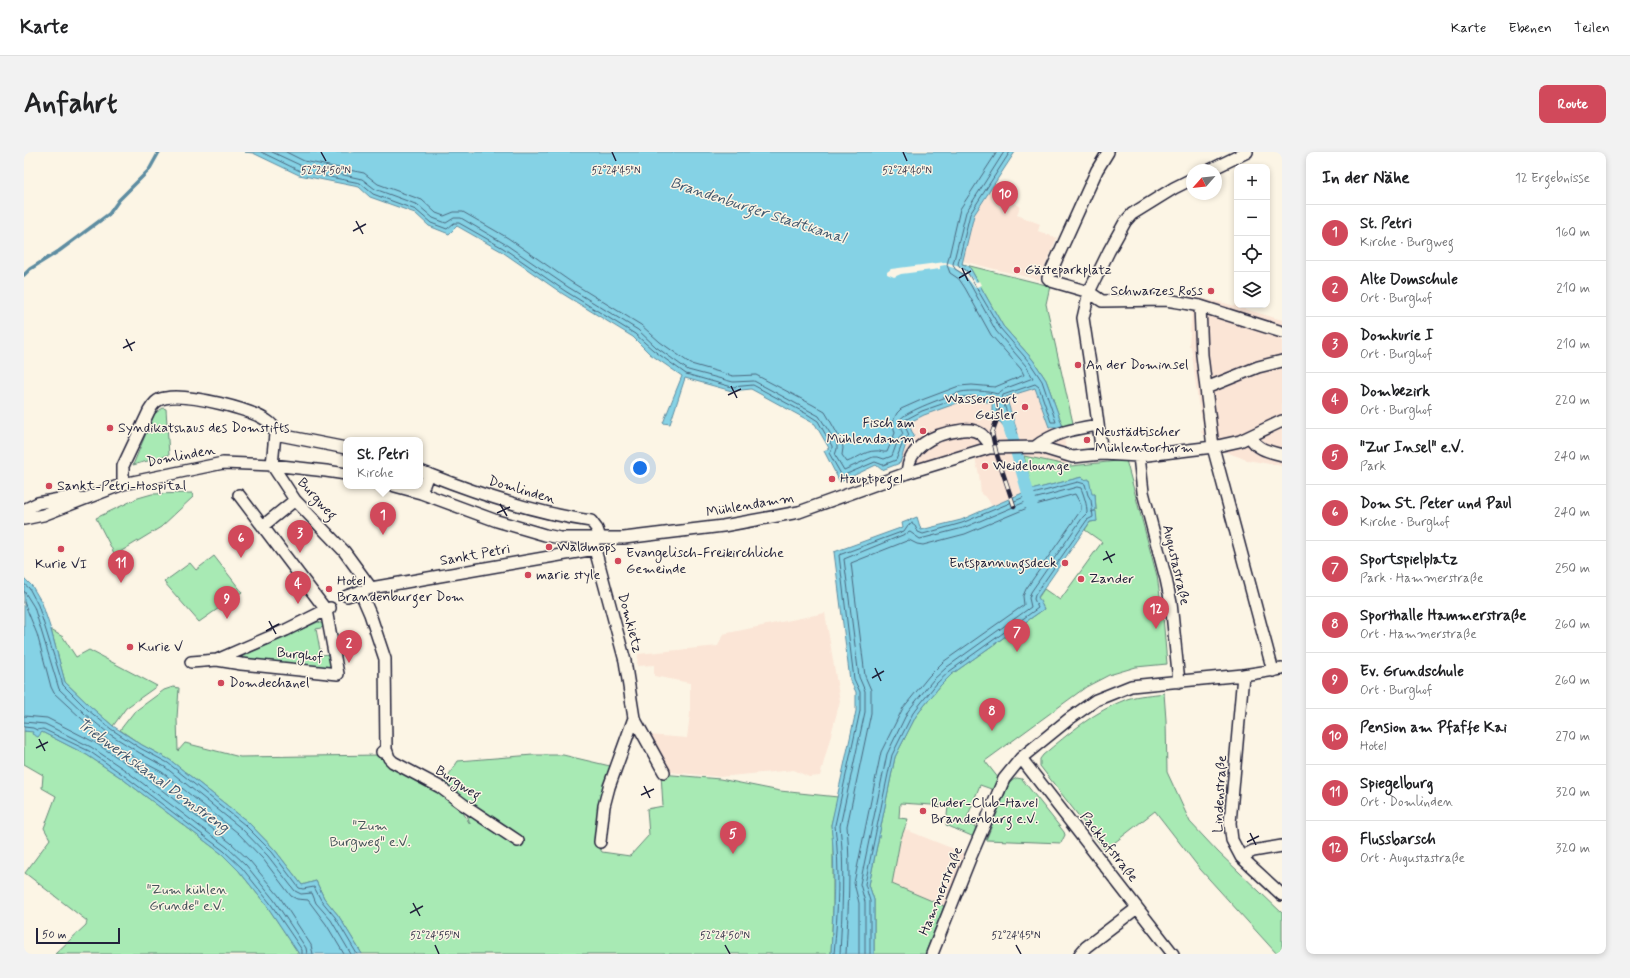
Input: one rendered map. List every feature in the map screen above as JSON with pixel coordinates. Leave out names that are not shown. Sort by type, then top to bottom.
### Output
[{"type":"street","points":[[1096,170],[1098,152]]},
{"type":"street","points":[[1108,152],[1096,170],[1048,278],[1051,281],[1089,292],[1102,301],[1166,300],[1200,306],[1282,332]]},
{"type":"street","points":[[1222,164],[1247,152]]},
{"type":"street","points":[[1102,454],[1083,318],[1089,292],[1109,251],[1125,222],[1132,214],[1186,182]]},
{"type":"street","points":[[1200,306],[1202,355],[1213,447],[1277,670]]},
{"type":"street","points":[[1206,388],[1258,367],[1282,361]]},
{"type":"street","points":[[123,484],[123,466],[149,411],[154,402],[165,398],[197,399],[245,410],[270,422],[274,427],[275,434],[272,465]]},
{"type":"street","name":"Mühlendamm","points":[[596,538],[624,538],[724,526],[799,512],[973,451],[997,448],[1032,447],[1073,457],[1102,454],[1139,456],[1213,447],[1240,441],[1282,421]]},
{"type":"street","points":[[1032,447],[1047,438],[1070,430],[1098,425]]},
{"type":"street","points":[[907,473],[908,463],[917,449],[929,439],[948,432],[968,429],[981,434],[997,448]]},
{"type":"street","points":[[275,434],[343,447]]},
{"type":"street","points":[[1250,437],[1255,445],[1263,450],[1282,455]]},
{"type":"street","name":"Augustastraße","points":[[1139,456],[1143,492],[1171,603],[1179,682]]},
{"type":"street","name":"Domlinden","points":[[24,519],[42,515],[98,492],[123,484],[223,462],[272,465],[343,474]]},
{"type":"street","name":"Burgweg","points":[[272,465],[295,500],[344,551],[366,589],[385,660],[384,751],[393,762],[440,787],[518,841]]},
{"type":"street","name":"Domlinden","points":[[424,473],[484,496],[564,517],[591,521],[597,529],[596,538]]},
{"type":"street","points":[[406,489],[497,521],[545,535],[560,538],[596,538]]},
{"type":"street","name":"Domlinden","points":[[421,493],[422,489]]},
{"type":"street","name":"Domlinden","points":[[24,510],[38,503],[98,492]]},
{"type":"street","name":"Burghof","points":[[191,662],[217,660],[241,664],[338,674],[328,609],[273,540],[264,525],[239,495]]},
{"type":"street","points":[[264,525],[295,500]]},
{"type":"street","name":"Domkietz","points":[[596,538],[595,549],[625,661],[634,718],[664,772]]},
{"type":"street","name":"Sankt Petri","points":[[366,589],[595,549]]},
{"type":"street","points":[[347,596],[366,589]]},
{"type":"street","name":"Burghof","points":[[217,660],[286,630],[328,609]]},
{"type":"street","name":"Hammerstraße","points":[[932,954],[1004,779],[1021,758],[1069,719],[1096,700],[1131,686],[1243,675],[1277,670]]},
{"type":"street","name":"Lindenstraße","points":[[1243,675],[1230,823],[1232,840],[1241,857],[1282,895]]},
{"type":"street","name":"Domkietz","points":[[600,842],[604,806],[616,766],[634,718]]},
{"type":"street","name":"Packhofstraße","points":[[1021,758],[1173,954]]},
{"type":"street","points":[[1241,857],[1253,851],[1282,846]]},
{"type":"street","points":[[1080,954],[1086,947],[1137,908]]},
{"type":"shaded area","points":[[989,192],[1020,206],[1017,215],[1040,224],[1038,231],[1057,238],[1039,280],[962,261],[974,215]]},
{"type":"shaded area","points":[[1152,294],[1195,297],[1224,303],[1234,306],[1234,308],[1241,308],[1282,320],[1282,466],[1247,460],[1213,447],[1201,432],[1204,429],[1198,402],[1191,346],[1189,346],[1192,309],[1152,306]]},
{"type":"shaded area","points":[[1035,388],[1049,427],[1063,427],[1069,480],[1027,491],[992,506],[987,498],[981,494],[979,474],[973,452],[907,473],[900,463],[906,444],[908,423],[924,415],[963,401],[992,401],[996,423],[997,421],[1000,421],[1008,430],[1018,434],[1006,397]]},
{"type":"shaded area","points":[[825,613],[840,701],[820,776],[809,777],[794,770],[719,777],[670,772],[648,735],[687,738],[690,714],[690,683],[654,676],[654,665],[637,666],[638,654],[718,646],[723,634]]},
{"type":"shaded area","points":[[904,829],[971,856],[950,910],[892,884],[900,841]]},
{"type":"green space","points":[[962,264],[1050,286],[1046,304],[1073,423],[1063,427],[1046,380],[1033,360],[1003,326],[969,266]]},
{"type":"green space","points":[[163,408],[166,409],[169,455],[133,465],[154,414]]},
{"type":"green space","points":[[1024,456],[1071,466],[1126,460],[1157,576],[1163,616],[1167,664],[1136,667],[1109,675],[1086,687],[985,761],[999,779],[994,790],[980,785],[965,823],[978,828],[974,837],[946,825],[948,806],[900,803],[899,818],[908,819],[900,841],[892,884],[944,906],[925,954],[874,954],[874,900],[869,885],[895,757],[916,716],[940,686],[952,674],[1044,609],[1038,598],[1044,589],[1060,600],[1102,542],[1085,530],[1090,522],[1097,521],[1090,511],[1096,510],[1095,494],[1092,495],[1082,477],[1032,490]]},
{"type":"green space","points":[[192,493],[193,497],[161,527],[115,555],[96,518],[138,498],[152,494]]},
{"type":"green space","points":[[214,556],[242,592],[199,622],[164,582],[190,563],[196,570]]},
{"type":"green space","points":[[318,622],[324,624],[325,627],[316,629],[321,655],[330,654],[332,668],[300,668],[300,664],[289,663],[288,667],[261,663],[261,660],[250,659],[249,662],[242,659],[243,655]]},
{"type":"green space","points":[[51,630],[63,637],[76,657],[89,650],[157,686],[126,708],[113,726],[65,682]]},
{"type":"green space","name":"\"Zum Burgweg\" e.V.","points":[[173,687],[179,688],[177,718],[178,751],[185,743],[240,757],[380,755],[391,765],[457,803],[470,824],[462,798],[442,785],[458,761],[533,755],[563,755],[610,766],[598,805],[595,841],[602,852],[630,856],[649,835],[647,809],[663,806],[661,774],[720,779],[780,791],[838,797],[831,825],[833,839],[833,905],[831,954],[362,954],[338,915],[324,898],[316,881],[302,885],[275,850],[248,822],[170,760],[142,745],[120,730],[134,712],[164,690]]},
{"type":"green space","points":[[1164,693],[1167,772],[1190,822],[1218,852],[1282,913],[1282,954],[1277,954],[1200,869],[1155,811],[1105,850],[1040,766],[1040,759],[1043,755],[1093,716],[1127,699]]},
{"type":"green space","name":"\"Zum kühlen Grunde\" e.V.","points":[[24,731],[42,732],[87,755],[120,777],[222,854],[239,871],[267,906],[299,954],[55,954],[86,925],[87,921],[25,873],[50,839],[44,828],[56,796],[42,788],[43,775],[24,764]]},
{"type":"green space","points":[[1017,778],[1022,779],[1064,832],[1065,835],[1061,843],[986,840],[1009,784]]},
{"type":"water","name":"Brandenburger Stadtkanal","points":[[244,152],[1015,152],[974,215],[962,264],[969,266],[1003,326],[1033,360],[1046,380],[1063,427],[1049,427],[1035,388],[1006,397],[1018,434],[1007,435],[1005,431],[1007,430],[1000,422],[997,421],[996,423],[992,420],[992,402],[963,401],[924,415],[908,423],[914,436],[906,444],[900,463],[882,470],[876,465],[840,482],[824,451],[829,448],[815,424],[751,389],[732,391],[685,378],[670,424],[663,423],[682,376],[650,354],[633,337],[563,294],[501,251],[457,226],[449,234],[429,226],[415,213],[370,197],[359,187],[299,175],[253,153]]},
{"type":"water","points":[[1082,477],[1083,480],[1089,479],[1092,494],[1095,494],[1096,510],[1091,512],[1096,511],[1097,521],[1090,522],[1038,597],[1044,609],[952,674],[940,686],[916,716],[895,757],[869,885],[874,900],[874,954],[831,954],[834,873],[831,825],[856,711],[856,692],[850,680],[834,552],[903,527],[902,523],[917,517],[921,530],[961,520],[1027,491]]},
{"type":"water","name":"Triebwerkskanal Domstreng","points":[[24,578],[32,586],[42,603],[65,682],[113,726],[142,745],[170,760],[248,822],[275,850],[302,885],[316,881],[324,898],[338,915],[362,954],[299,954],[267,906],[239,871],[222,854],[120,777],[87,755],[42,732],[38,737],[32,734],[33,732],[24,731]]},
{"type":"pier","points":[[945,262],[960,266],[976,282],[979,281],[981,285],[975,288],[964,274],[945,265],[940,266],[940,269],[901,274],[894,277],[887,274],[887,272],[891,269]]},
{"type":"waterway","points":[[24,275],[30,269],[59,251],[109,214],[119,200],[149,170],[159,152]]},
{"type":"waterway","points":[[1007,419],[1032,507]]},
{"type":"railway","points":[[1000,411],[992,433],[996,452],[1014,506]]},
{"type":"place","name":"Pension am Pfaffe Kai","points":[[1005,214]]},
{"type":"place","name":"Gästeparkplatz","points":[[1017,270]]},
{"type":"place","name":"Schwarzes Ross","points":[[1211,291]]},
{"type":"place","name":"An der Dominsel","points":[[1078,365]]},
{"type":"place","name":"Wassersport Geisler","points":[[1025,407]]},
{"type":"place","name":"Syndikatshaus des Domstifts","points":[[110,428]]},
{"type":"place","name":"Fisch am Mühlendamm","points":[[923,431]]},
{"type":"place","name":"Neustädtischer Mühlentorturm","points":[[1087,440]]},
{"type":"place","name":"Weidelounge","points":[[985,466]]},
{"type":"place","name":"Hauptpegel","points":[[832,479]]},
{"type":"place","name":"Sankt-Petri-Hospital","points":[[49,486]]},
{"type":"place","name":"St. Petri","points":[[383,535]]},
{"type":"place","name":"Waldmops","points":[[549,547]]},
{"type":"place","name":"Kurie VI","points":[[61,549]]},
{"type":"place","name":"Domkurie I","points":[[300,553]]},
{"type":"place","name":"Dom St. Peter und Paul","points":[[241,558]]},
{"type":"place","name":"Evangelisch-Freikirchliche Gemeinde","points":[[618,561]]},
{"type":"place","name":"Entspannungsdeck","points":[[1065,563]]},
{"type":"place","name":"marie style","points":[[528,575]]},
{"type":"place","name":"Zander","points":[[1081,579]]},
{"type":"place","name":"Spiegelburg","points":[[121,583]]},
{"type":"place","name":"Hotel Brandenburger Dom","points":[[329,589]]},
{"type":"place","name":"Dombezirk","points":[[298,604]]},
{"type":"place","name":"Ev. Grundschule","points":[[227,619]]},
{"type":"place","name":"Flussbarsch","points":[[1156,629]]},
{"type":"place","name":"Kurie V","points":[[130,647]]},
{"type":"place","name":"Sportspielplatz","points":[[1017,652]]},
{"type":"place","name":"Alte Domschule","points":[[349,663]]},
{"type":"place","name":"Domdechanel","points":[[221,683]]},
{"type":"place","name":"Sporthalle Hammerstraße","points":[[992,731]]},
{"type":"place","name":"Ruder-Club-Havel Brandenburg e.V.","points":[[923,811]]},
{"type":"place","name":"\"Zur Insel\" e.V.","points":[[733,854]]}]
